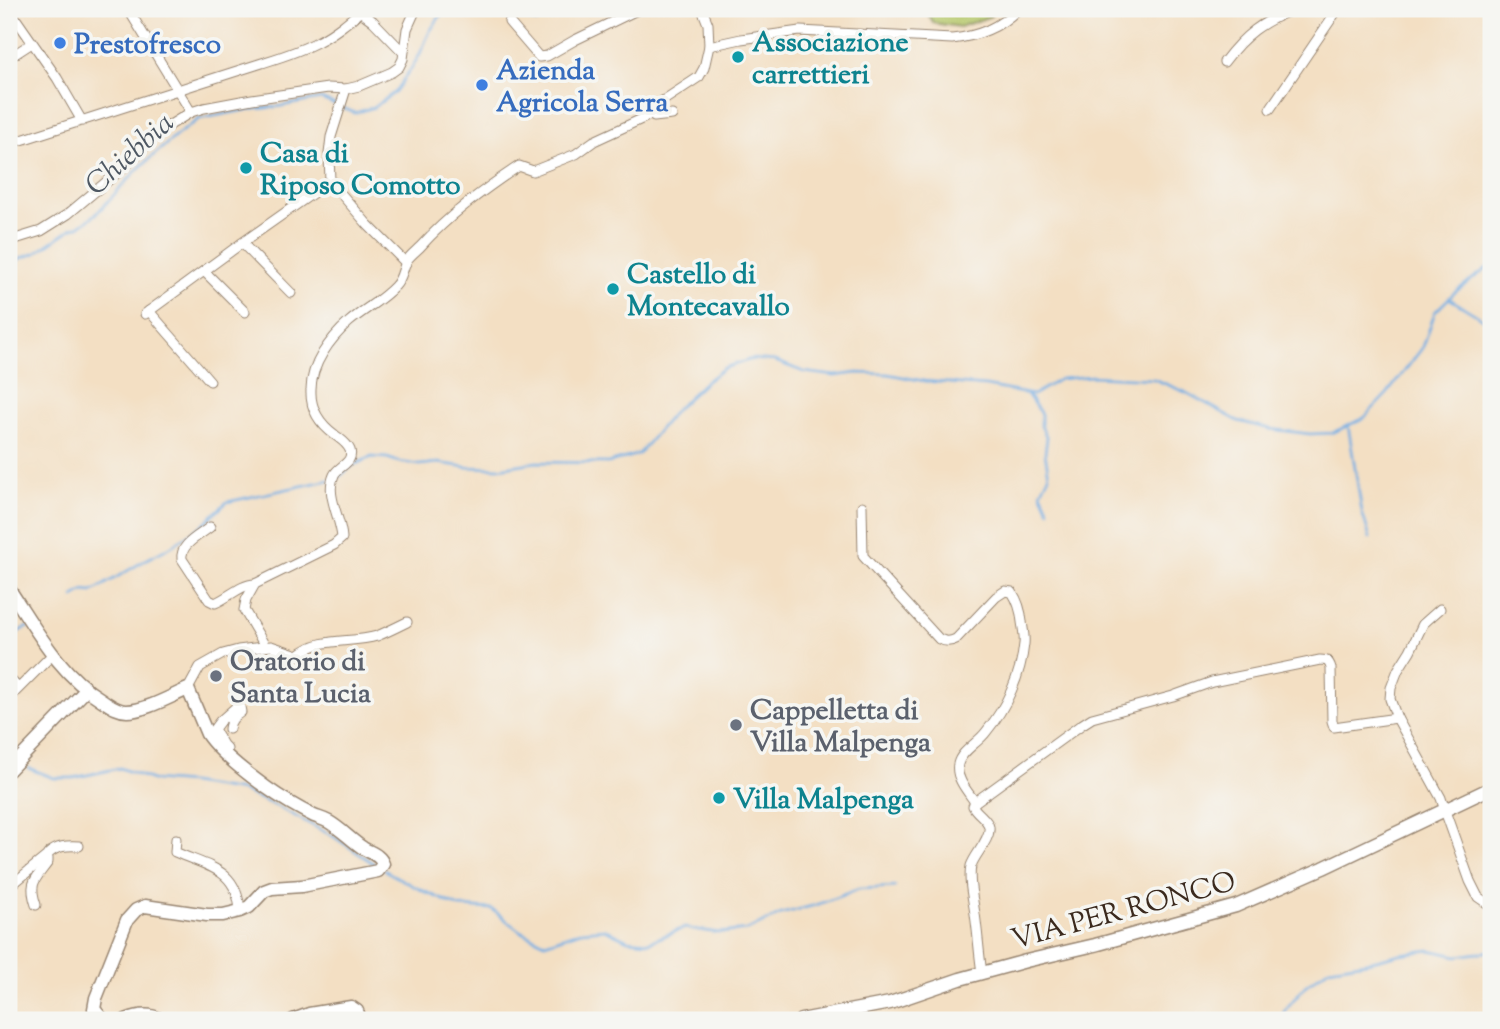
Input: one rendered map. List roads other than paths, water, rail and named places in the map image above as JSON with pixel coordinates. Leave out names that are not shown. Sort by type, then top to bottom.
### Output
[{"type":"street","points":[[9,9],[73,103],[82,121]]},
{"type":"street","points":[[128,9],[191,113]]},
{"type":"street","points":[[10,240],[41,231],[68,214],[123,168],[162,130],[191,113],[252,99],[328,88],[344,93],[393,72],[403,59],[407,29],[416,9]]},
{"type":"street","points":[[509,22],[539,57],[639,9]]},
{"type":"street","points":[[210,527],[183,548],[181,554],[209,600],[215,603],[246,585],[255,584],[340,541],[342,534],[334,503],[333,479],[346,464],[351,453],[343,441],[323,427],[316,415],[311,392],[316,365],[331,342],[350,321],[381,300],[398,283],[405,262],[463,206],[519,166],[533,171],[540,169],[576,154],[594,141],[650,114],[662,102],[699,77],[709,47],[708,24],[702,9]]},
{"type":"street","points":[[709,47],[741,39],[800,31],[960,38],[999,26],[1018,9]]},
{"type":"street","points":[[1224,62],[1250,32],[1262,23],[1294,9]]},
{"type":"street","points":[[1270,109],[1338,9]]},
{"type":"street","points":[[9,144],[262,64],[316,43],[360,10],[403,52]]},
{"type":"street","points":[[9,58],[32,43]]},
{"type":"street","points":[[344,93],[331,137],[330,181],[405,262]]},
{"type":"street","points":[[650,114],[654,117],[672,115]]},
{"type":"street","points":[[210,382],[147,313],[330,181]]},
{"type":"street","points":[[242,243],[291,293]]},
{"type":"street","points":[[204,271],[245,312]]},
{"type":"street","points":[[862,506],[863,556],[939,639],[951,642],[956,639],[1005,591],[1012,592],[1016,598],[1024,643],[1018,671],[1010,693],[993,723],[961,757],[957,766],[958,777],[975,802]]},
{"type":"street","points":[[255,584],[244,610],[265,646]]},
{"type":"street","points":[[9,589],[52,655],[69,674],[86,690],[119,711],[129,712],[188,688],[200,667],[223,654],[271,646],[298,655],[317,645],[375,636],[407,622]]},
{"type":"street","points":[[1440,609],[1423,624],[1398,670],[1390,699],[1397,718],[1441,798],[1470,881],[1478,897],[1491,906]]},
{"type":"street","points":[[9,698],[52,655]]},
{"type":"street","points":[[982,973],[970,884],[972,863],[989,830],[988,824],[973,806],[1092,718],[1173,696],[1212,682],[1326,660],[1331,668],[1334,727],[1397,718]]},
{"type":"street","points":[[9,678],[19,688]]},
{"type":"street","points":[[103,1020],[94,1009],[96,998],[127,920],[135,910],[145,906],[223,915],[240,911],[264,891],[272,888],[302,886],[380,868],[380,858],[365,850],[328,821],[314,816],[268,789],[234,761],[207,734],[188,688]]},
{"type":"street","points":[[9,770],[86,690]]},
{"type":"street","points":[[229,729],[230,722],[241,712],[240,707],[237,706],[214,729],[223,745],[235,757],[234,761]]},
{"type":"street","name":"VIA PER RONCO","points":[[801,1020],[890,1003],[982,973],[1236,906],[1491,788]]},
{"type":"street","points":[[176,839],[174,852],[218,870],[228,877],[236,889],[240,911]]},
{"type":"street","points":[[9,887],[53,849],[79,846]]},
{"type":"street","points":[[36,905],[32,894],[33,886],[48,862],[47,856]]},
{"type":"street","points":[[293,1020],[310,1014],[351,1007],[358,1014],[355,1020]]},
{"type":"street","points":[[126,1020],[147,1015],[161,1020]]},
{"type":"waterway","name":"Chiebbia","points":[[9,268],[19,259],[36,253],[96,214],[139,168],[199,119],[321,99],[355,113],[374,107],[394,93],[419,56],[430,31],[445,9]]},
{"type":"waterway","name":"Chiebbia","points":[[488,9],[537,22],[562,9]]},
{"type":"waterway","points":[[335,478],[353,465],[372,457],[420,465],[438,463],[499,468],[536,462],[608,463],[639,454],[677,408],[704,383],[724,368],[752,359],[775,361],[804,372],[835,376],[857,373],[888,374],[924,381],[986,386],[1033,395],[1060,379],[1091,376],[1154,379],[1185,392],[1238,421],[1270,429],[1310,434],[1332,433],[1364,418],[1387,394],[1423,347],[1435,312],[1454,293],[1491,265]]},
{"type":"waterway","points":[[1450,299],[1491,326]]},
{"type":"waterway","points":[[1027,394],[1041,414],[1041,426],[1047,438],[1045,453],[1049,476],[1041,492],[1049,510]]},
{"type":"waterway","points":[[1348,425],[1362,512],[1370,538]]},
{"type":"waterway","points":[[74,597],[84,591],[92,592],[170,547],[200,527],[227,502],[329,480]]},
{"type":"waterway","points":[[9,636],[28,627]]},
{"type":"waterway","points":[[28,768],[54,778],[73,778],[120,768],[152,780],[242,791],[334,837],[376,865]]},
{"type":"waterway","points":[[384,870],[459,907],[492,909],[520,931],[545,943],[581,931],[605,929],[628,940],[649,942],[684,928],[719,933],[748,930],[781,914],[816,905],[859,889],[895,887]]},
{"type":"waterway","points":[[1280,1020],[1305,986],[1329,968],[1430,950],[1457,956],[1491,951]]},
{"type":"place","name":"Prestofresco","points":[[60,43]]},
{"type":"place","name":"Associazione carrettieri","points":[[738,57]]},
{"type":"place","name":"Azienda Agricola Serra","points":[[482,85]]},
{"type":"place","name":"Casa di Riposo Comotto","points":[[246,168]]},
{"type":"place","name":"Castello di Montecavallo","points":[[613,289]]},
{"type":"place","name":"Oratorio di Santa Lucia","points":[[216,676]]},
{"type":"place","name":"Cappelletta di Villa Malpenga","points":[[736,725]]},
{"type":"place","name":"Villa Malpenga","points":[[719,798]]}]
